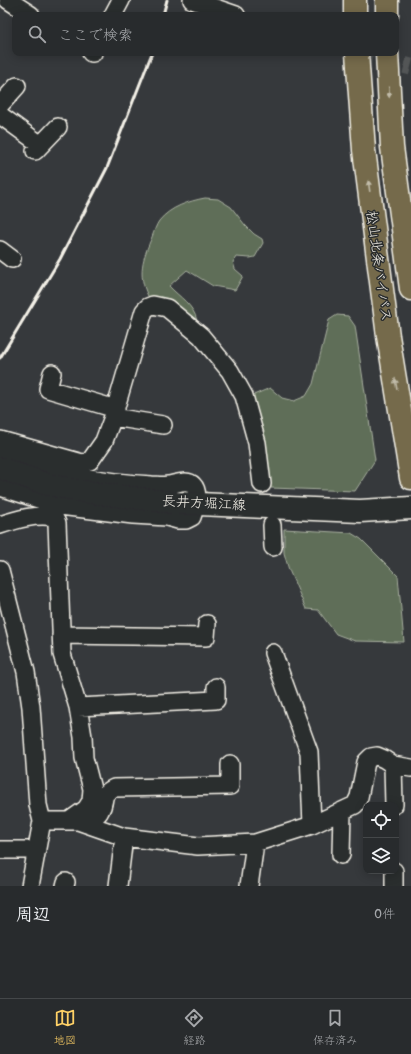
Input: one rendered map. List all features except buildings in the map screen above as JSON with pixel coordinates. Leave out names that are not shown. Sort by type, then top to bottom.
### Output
[{"type":"highway","points":[[355,0],[355,12]]},
{"type":"highway","points":[[387,0],[387,12]]},
{"type":"highway","name":"松山北条バイパス","points":[[357,56],[364,150],[388,336],[411,478]]},
{"type":"highway","name":"松山北条バイパス","points":[[387,56],[392,147],[411,289]]},
{"type":"main road","name":"長井方堀江線","points":[[0,468],[46,484],[80,491],[196,504],[360,511],[411,508]]},
{"type":"street","points":[[8,0],[26,12]]},
{"type":"street","points":[[115,12],[121,0]]},
{"type":"street","points":[[192,0],[227,8]]},
{"type":"street","points":[[0,105],[17,86]]},
{"type":"street","points":[[0,115],[38,148],[58,127]]},
{"type":"street","points":[[0,440],[82,463],[90,462],[104,441],[114,413],[144,311],[153,305],[167,308],[200,336],[230,371],[244,396],[257,443],[262,484]]},
{"type":"street","points":[[52,373],[48,389],[114,413],[164,425]]},
{"type":"street","points":[[0,454],[27,464],[56,472],[95,480],[167,485],[189,482],[194,485],[196,491],[196,504],[192,517],[186,520],[178,520],[167,517],[133,515],[60,506],[0,487]]},
{"type":"street","points":[[0,524],[43,515],[54,517],[57,523],[62,654],[78,707],[83,737],[84,758],[92,789],[91,801],[86,810],[69,821]]},
{"type":"street","points":[[272,525],[273,547]]},
{"type":"street","points":[[0,570],[26,672],[31,707],[38,805],[42,821],[30,886]]},
{"type":"street","points":[[61,635],[206,637],[207,624]]},
{"type":"street","points":[[274,653],[309,752],[312,825]]},
{"type":"street","points":[[78,707],[216,700],[216,687]]},
{"type":"street","points":[[42,821],[78,821],[124,837],[198,846],[255,843],[312,825],[356,805],[366,762],[371,757],[377,756],[393,765],[411,768]]},
{"type":"street","points":[[86,824],[100,812],[104,802],[104,795],[114,788],[230,786],[230,764]]},
{"type":"street","points":[[393,765],[394,802]]},
{"type":"street","points":[[340,855],[342,811]]},
{"type":"street","points":[[118,886],[124,837]]},
{"type":"street","points":[[249,886],[255,843]]},
{"type":"street","points":[[0,850],[37,850]]},
{"type":"street","points":[[394,874],[394,886]]},
{"type":"green space","points":[[205,198],[218,199],[231,207],[245,225],[254,234],[262,239],[263,243],[255,257],[236,257],[233,262],[235,269],[243,276],[235,290],[213,286],[187,270],[169,286],[193,310],[197,321],[195,322],[148,296],[143,280],[142,266],[156,227],[163,216],[180,205]]},
{"type":"green space","points":[[337,315],[348,316],[355,326],[375,460],[355,491],[271,488],[249,397],[270,388],[282,398],[294,401],[306,396],[313,384],[329,320]]},
{"type":"green space","points":[[284,529],[351,533],[361,539],[398,576],[404,642],[355,641],[336,634],[318,610],[306,609],[289,570],[284,553]]},
{"type":"tunnel","points":[[368,56],[411,67]]},
{"type":"railway","points":[[164,12],[167,0]]},
{"type":"railway","points":[[0,358],[60,259],[107,168],[151,56]]}]
